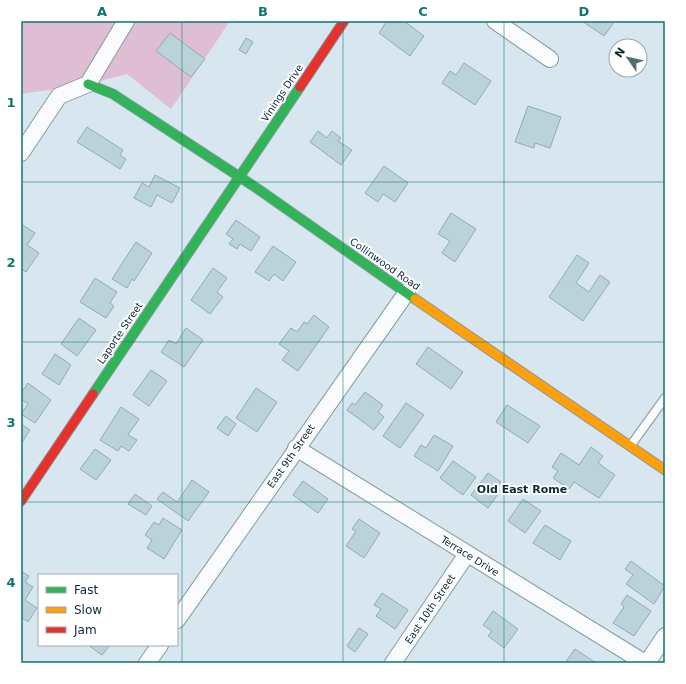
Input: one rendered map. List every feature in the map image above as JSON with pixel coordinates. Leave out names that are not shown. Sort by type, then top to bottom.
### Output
[{"type":"street","points":[[21,153],[59,96],[88,84],[126,21]]},
{"type":"street","name":"Vinings Drive","points":[[238,177],[344,21]]},
{"type":"street","points":[[495,21],[550,59]]},
{"type":"street","name":"Collinwood Road","points":[[88,84],[113,94],[258,189],[629,447],[665,470]]},
{"type":"street","name":"Laporte Street","points":[[21,501],[238,177]]},
{"type":"street","name":"East 9th Street","points":[[178,619],[296,448],[407,292]]},
{"type":"street","name":"Terrace Drive","points":[[296,448],[646,663]]},
{"type":"street","name":"East 10th Street","points":[[393,663],[467,554]]},
{"type":"street","points":[[646,663],[665,636]]},
{"type":"street","points":[[147,663],[159,646]]},
{"type":"lane","points":[[629,447],[665,398]]},
{"type":"shaded area","points":[[21,21],[230,21],[171,109],[127,74],[88,84],[21,94]]},
{"type":"building","points":[[387,21],[404,21],[424,36],[410,56],[379,33]]},
{"type":"building","points":[[582,21],[615,21],[604,36]]},
{"type":"building","points":[[170,33],[205,59],[191,77],[156,51]]},
{"type":"building","points":[[246,38],[253,42],[246,54],[239,50]]},
{"type":"building","points":[[464,63],[491,81],[475,105],[442,83],[450,71],[456,75]]},
{"type":"building","points":[[528,106],[561,117],[550,148],[535,143],[534,148],[515,142]]},
{"type":"building","points":[[87,127],[123,150],[120,155],[126,159],[120,169],[77,142]]},
{"type":"building","points":[[318,131],[327,138],[332,131],[341,138],[338,141],[352,150],[341,165],[310,142]]},
{"type":"building","points":[[384,166],[408,183],[395,202],[383,194],[378,202],[365,193]]},
{"type":"building","points":[[155,175],[180,188],[172,203],[157,195],[151,207],[134,198],[142,183],[149,187]]},
{"type":"building","points":[[451,213],[476,229],[455,262],[442,253],[450,241],[438,234]]},
{"type":"building","points":[[236,220],[260,237],[251,251],[240,244],[237,249],[229,244],[233,239],[226,234]]},
{"type":"building","points":[[21,224],[35,233],[27,245],[39,253],[26,272],[21,269]]},
{"type":"building","points":[[136,242],[152,253],[134,281],[132,279],[127,288],[112,279]]},
{"type":"building","points":[[273,246],[296,262],[283,281],[274,274],[269,281],[255,272]]},
{"type":"building","points":[[577,255],[589,263],[576,283],[589,292],[600,275],[610,282],[583,321],[549,297]]},
{"type":"building","points":[[213,268],[227,278],[217,292],[223,297],[210,314],[191,300]]},
{"type":"building","points":[[95,278],[117,292],[110,303],[114,306],[106,318],[80,302]]},
{"type":"building","points":[[314,315],[329,327],[298,371],[282,360],[289,351],[279,344],[291,328],[297,332],[304,322],[307,324]]},
{"type":"building","points":[[79,318],[96,330],[77,356],[61,344]]},
{"type":"building","points":[[186,328],[203,340],[184,367],[161,352],[169,340],[176,344]]},
{"type":"building","points":[[428,347],[463,372],[451,389],[416,364]]},
{"type":"building","points":[[55,354],[71,365],[59,385],[42,374]]},
{"type":"building","points":[[151,370],[167,381],[149,406],[133,395]]},
{"type":"building","points":[[28,383],[51,400],[35,423],[21,414],[28,404],[21,399],[21,393]]},
{"type":"building","points":[[256,388],[277,402],[257,432],[236,418]]},
{"type":"building","points":[[365,392],[383,405],[378,412],[384,417],[374,430],[347,410],[352,403],[355,405]]},
{"type":"building","points":[[406,403],[424,415],[400,448],[383,436]]},
{"type":"building","points":[[507,405],[540,426],[528,443],[496,422]]},
{"type":"building","points":[[121,407],[139,419],[128,435],[137,440],[129,451],[121,446],[118,451],[100,440]]},
{"type":"building","points":[[226,416],[236,424],[228,436],[217,428]]},
{"type":"building","points":[[21,424],[30,430],[21,444]]},
{"type":"building","points":[[434,435],[453,446],[438,471],[414,456],[421,445],[426,448]]},
{"type":"building","points":[[591,447],[603,456],[598,463],[615,475],[599,498],[574,482],[569,489],[553,478],[558,471],[552,467],[561,453],[579,465]]},
{"type":"building","points":[[95,449],[111,460],[96,480],[80,469]]},
{"type":"building","points":[[453,461],[476,477],[463,495],[440,478]]},
{"type":"building","points":[[488,473],[501,482],[494,491],[498,494],[488,508],[471,495]]},
{"type":"building","points":[[192,480],[209,492],[188,521],[157,499],[163,492],[177,502]]},
{"type":"building","points":[[303,481],[328,499],[318,513],[293,495]]},
{"type":"building","points":[[135,494],[152,506],[146,515],[128,504]]},
{"type":"building","points":[[523,499],[541,511],[525,533],[508,521]]},
{"type":"building","points":[[163,518],[182,530],[164,559],[147,548],[152,540],[145,535],[154,522],[159,525]]},
{"type":"building","points":[[359,519],[380,533],[364,558],[346,546],[356,531],[352,529]]},
{"type":"building","points":[[545,525],[571,541],[560,560],[533,543]]},
{"type":"building","points":[[631,561],[665,586],[654,604],[626,584],[633,575],[625,569]]},
{"type":"building","points":[[21,571],[29,576],[25,582],[33,587],[25,600],[37,608],[28,622],[21,617]]},
{"type":"building","points":[[382,593],[408,610],[395,629],[376,616],[381,609],[374,605]]},
{"type":"building","points":[[627,595],[651,611],[634,636],[613,623],[624,607],[621,604]]},
{"type":"building","points":[[493,611],[518,629],[504,648],[488,636],[492,631],[483,625]]},
{"type":"building","points":[[359,628],[368,634],[355,652],[347,646]]},
{"type":"building","points":[[89,646],[109,646],[102,655]]},
{"type":"building","points":[[575,649],[596,663],[565,663]]},
{"type":"traffic: fast","points":[[88,84],[113,94],[258,189],[415,299]]},
{"type":"traffic: fast","points":[[93,394],[300,87]]},
{"type":"traffic: slow","points":[[415,299],[665,470]]},
{"type":"traffic: jam","points":[[300,87],[344,21]]},
{"type":"traffic: jam","points":[[21,501],[93,394]]},
{"type":"district","name":"Old East Rome","points":[[522,489]]}]
